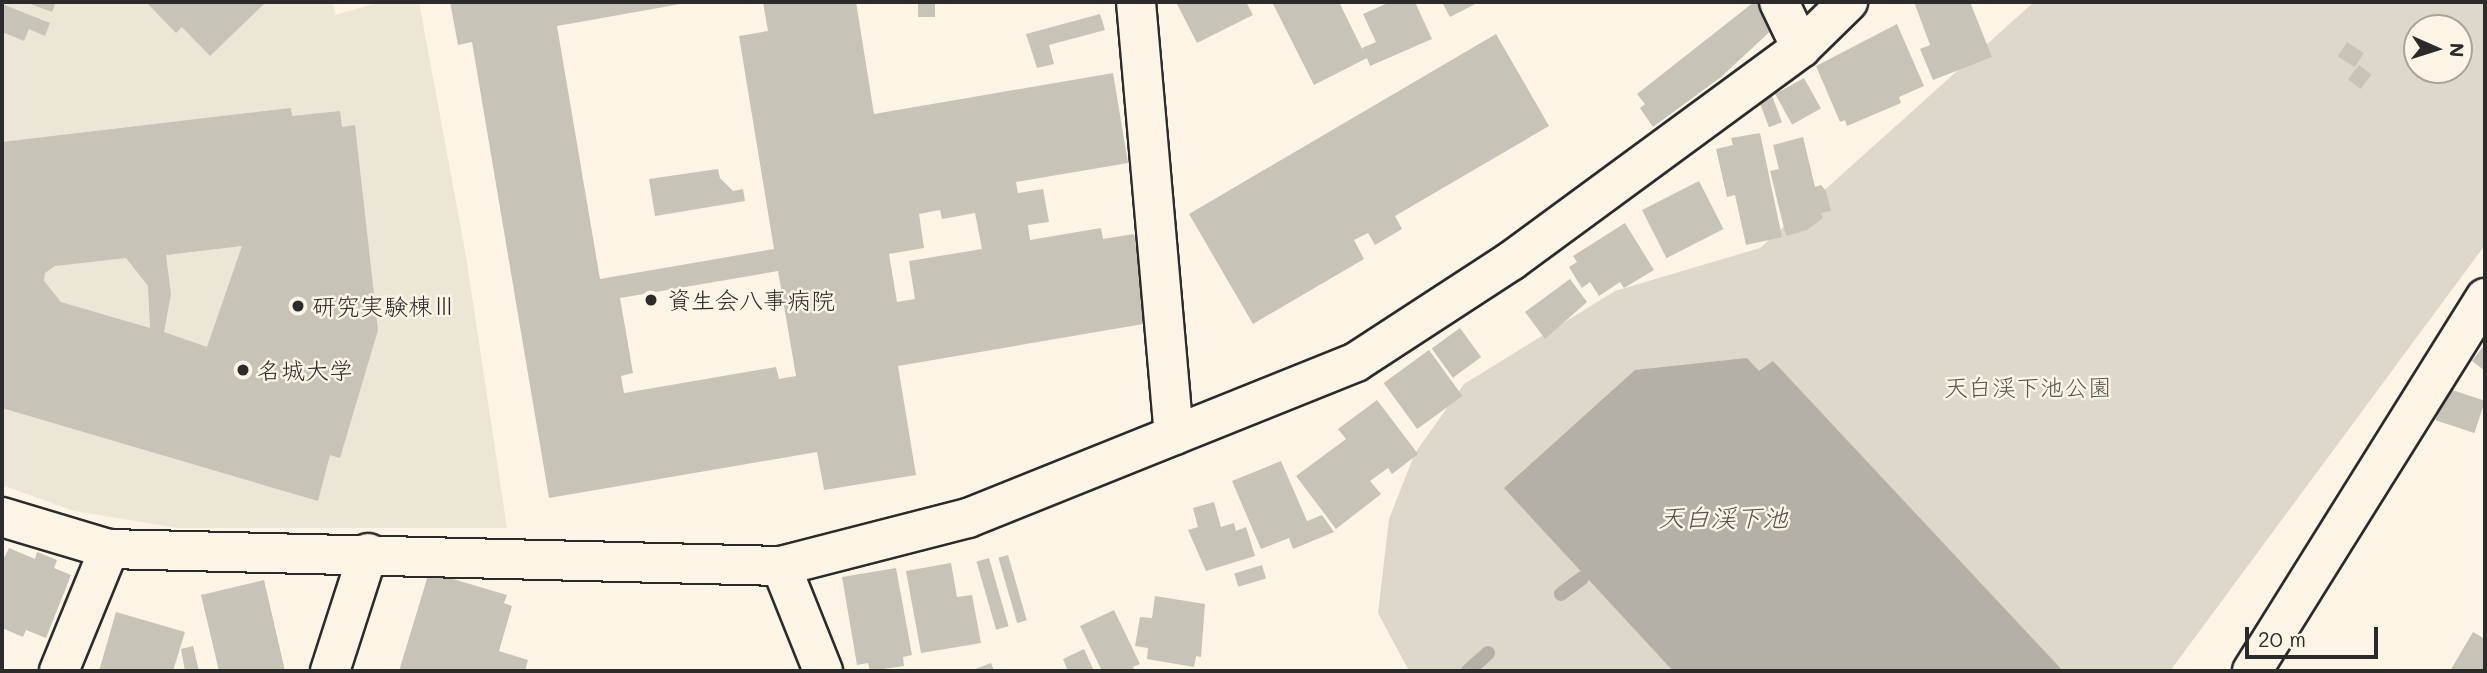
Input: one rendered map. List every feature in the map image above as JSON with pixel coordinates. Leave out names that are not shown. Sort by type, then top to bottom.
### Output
[{"type":"street","points":[[1136,2],[1174,435]]},
{"type":"street","points":[[1779,2],[1801,48]]},
{"type":"street","points":[[2,517],[109,549],[368,553],[781,566],[968,518],[1356,362],[1511,261],[1801,48],[1848,2]]},
{"type":"street","points":[[2252,671],[2485,298]]},
{"type":"street","points":[[59,671],[109,549]]},
{"type":"street","points":[[331,671],[368,553]]},
{"type":"street","points":[[781,566],[823,671]]},
{"type":"shaded area","name":"名城大学","points":[[2,2],[333,2],[335,15],[381,2],[419,2],[466,256],[507,528],[177,528],[74,511],[2,485]]},
{"type":"green space","name":"天白渓下池公園","points":[[2034,2],[2485,2],[2485,245],[2170,671],[1409,671],[1378,613],[1389,519],[1415,453],[1464,384],[1615,291],[1760,248]]},
{"type":"water","name":"天白渓下池","points":[[1747,358],[1759,371],[1773,361],[2063,671],[1673,671],[1504,488],[1635,370]]},
{"type":"building","points":[[25,2],[56,2],[52,12]]},
{"type":"building","points":[[146,2],[266,2],[210,56],[182,27],[176,33]]},
{"type":"building","points":[[450,2],[692,2],[557,26],[600,279],[774,249],[739,36],[768,31],[763,2],[856,2],[874,114],[1113,73],[1128,163],[1016,182],[1018,193],[1043,189],[1049,222],[1028,225],[1030,240],[1101,228],[1103,239],[1134,234],[1149,323],[898,366],[916,475],[824,490],[817,452],[549,498],[472,42],[458,45]],"holes":[[[940,210],[942,219],[975,213],[982,249],[909,261],[915,299],[897,302],[889,254],[924,248],[919,214]],[[778,271],[796,376],[779,379],[776,367],[624,393],[621,376],[633,373],[620,298]]]},
{"type":"building","points":[[918,2],[935,2],[935,17],[918,17]]},
{"type":"building","points":[[1176,2],[1246,2],[1253,15],[1197,43]]},
{"type":"building","points":[[1272,2],[1339,2],[1365,55],[1362,48],[1376,42],[1363,14],[1390,2],[1415,2],[1432,39],[1370,66],[1367,58],[1314,85]]},
{"type":"building","points":[[1442,2],[1479,2],[1450,17]]},
{"type":"building","points":[[1754,2],[1763,2],[1776,26],[1721,77],[1653,127],[1640,108],[1645,104],[1637,94]]},
{"type":"building","points":[[1914,2],[1970,2],[1992,57],[1933,80],[1920,49],[1930,45]]},
{"type":"building","points":[[2,4],[50,23],[45,36],[29,29],[24,41],[2,32]]},
{"type":"building","points":[[1100,14],[1105,30],[1049,45],[1054,64],[1037,68],[1026,34]]},
{"type":"building","points":[[1897,24],[1924,86],[1899,97],[1901,103],[1847,126],[1845,120],[1840,122],[1816,66]]},
{"type":"building","points":[[1496,34],[1549,126],[1395,216],[1402,229],[1375,245],[1368,233],[1354,240],[1364,259],[1253,324],[1189,214]]},
{"type":"building","points":[[2347,42],[2364,53],[2355,67],[2338,56]]},
{"type":"building","points":[[2359,65],[2372,75],[2361,89],[2348,79]]},
{"type":"building","points":[[1804,78],[1821,109],[1792,125],[1775,94]]},
{"type":"building","points":[[1772,96],[1782,122],[1769,127],[1759,101]]},
{"type":"building","name":"研究実験棟Ⅲ","points":[[291,108],[292,116],[340,111],[342,127],[355,125],[378,330],[340,458],[330,455],[318,501],[2,408],[2,142]],"holes":[[[242,246],[207,347],[164,332],[171,294],[166,255]],[[126,258],[148,286],[150,328],[61,302],[44,281],[45,273],[55,266]]]},
{"type":"building","points":[[1760,133],[1782,237],[1746,245],[1735,195],[1727,197],[1716,149],[1733,145],[1731,138]]},
{"type":"building","points":[[1803,137],[1815,187],[1821,185],[1826,191],[1831,211],[1821,213],[1823,218],[1807,230],[1786,236],[1770,171],[1779,169],[1773,145]]},
{"type":"building","points":[[718,169],[720,178],[733,191],[743,189],[745,201],[655,216],[649,179]]},
{"type":"building","points":[[1699,181],[1724,229],[1666,258],[1642,210]]},
{"type":"building","points":[[1625,223],[1654,270],[1624,288],[1620,282],[1599,296],[1590,282],[1582,288],[1569,267],[1577,262],[1573,256]]},
{"type":"building","points":[[1570,279],[1587,302],[1545,339],[1525,312]]},
{"type":"building","points":[[1460,328],[1481,357],[1453,378],[1432,349]]},
{"type":"building","points":[[2485,344],[2485,371],[2472,361]]},
{"type":"building","points":[[1429,350],[1463,396],[1417,429],[1384,383]]},
{"type":"building","points":[[2446,388],[2485,401],[2474,433],[2435,420]]},
{"type":"building","points":[[1377,400],[1418,454],[1392,474],[1388,468],[1370,481],[1381,494],[1336,529],[1296,476],[1346,439],[1338,429]]},
{"type":"building","points":[[1281,461],[1307,521],[1322,515],[1334,532],[1293,549],[1289,538],[1261,549],[1232,481]]},
{"type":"building","points":[[1214,502],[1221,527],[1234,523],[1236,531],[1246,527],[1255,556],[1206,571],[1188,530],[1198,527],[1193,508]]},
{"type":"building","points":[[9,548],[35,559],[37,552],[57,560],[54,568],[71,575],[46,638],[26,630],[23,637],[2,628],[2,562]]},
{"type":"building","points":[[1008,555],[1027,620],[1017,623],[998,558]]},
{"type":"building","points":[[989,558],[1009,626],[996,630],[977,562]]},
{"type":"building","points":[[951,563],[957,597],[972,595],[981,643],[921,653],[906,571]]},
{"type":"building","points":[[1262,565],[1266,578],[1238,587],[1234,573]]},
{"type":"building","points":[[896,568],[912,655],[903,657],[904,666],[870,671],[868,663],[857,665],[842,577]]},
{"type":"building","points":[[429,572],[507,595],[504,603],[512,606],[499,651],[528,660],[525,671],[399,671]]},
{"type":"building","points":[[264,580],[285,671],[219,671],[201,595]]},
{"type":"building","points":[[1155,596],[1205,604],[1201,657],[1196,656],[1194,667],[1147,659],[1148,648],[1135,646],[1140,617],[1152,618]]},
{"type":"building","points":[[1114,610],[1140,664],[1133,667],[1135,671],[1102,671],[1080,626]]},
{"type":"building","points":[[116,612],[185,632],[173,671],[99,671]]},
{"type":"building","points":[[2473,632],[2485,639],[2485,671],[2450,671]]},
{"type":"building","points":[[193,646],[199,671],[185,671],[181,649]]},
{"type":"building","points":[[1084,649],[1094,671],[1068,671],[1063,659]]},
{"type":"building","points":[[991,663],[994,671],[970,671]]},
{"type":"waterway","points":[[1561,594],[1582,578]]},
{"type":"waterway","points":[[1468,671],[1488,653]]},
{"type":"place","name":"資生会八事病院","points":[[651,300]]},
{"type":"place","name":"研究実験棟Ⅲ","points":[[298,306]]},
{"type":"place","name":"名城大学","points":[[243,370]]}]
